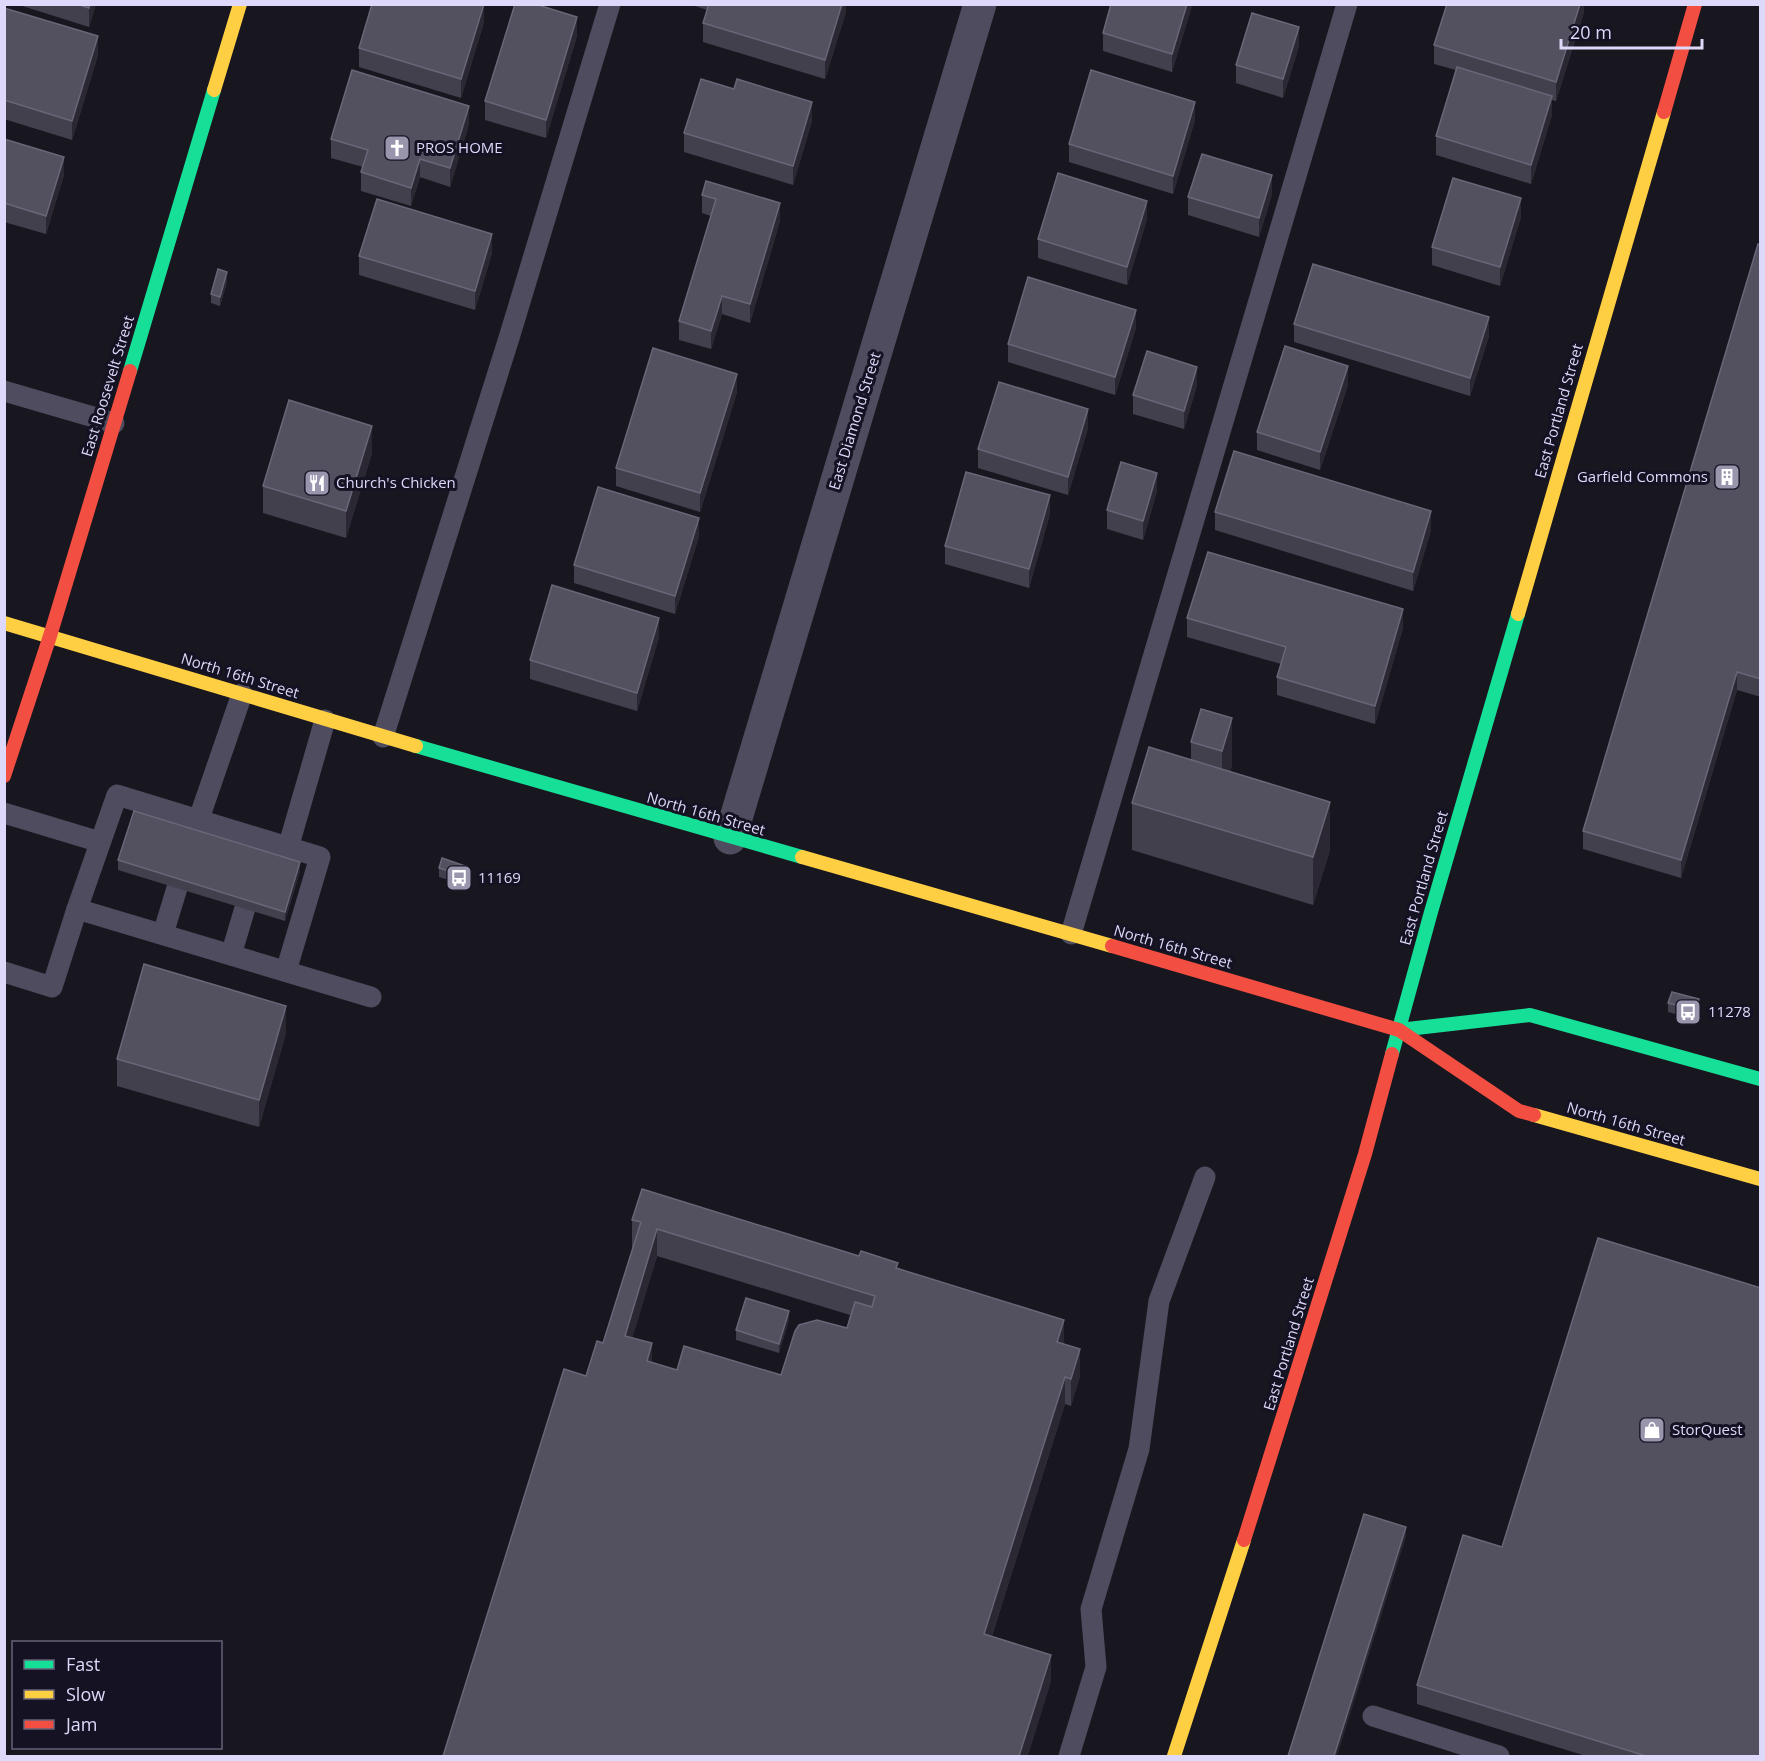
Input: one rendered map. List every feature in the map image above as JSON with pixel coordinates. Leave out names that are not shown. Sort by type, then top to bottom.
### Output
[{"type":"street","name":"East Roosevelt Street","points":[[4,776],[50,636],[240,4]]},
{"type":"street","name":"East Diamond Street","points":[[730,838],[980,4]]},
{"type":"street","name":"East Portland Street","points":[[1174,1756],[1289,1402],[1365,1154],[1434,902],[1695,4]]},
{"type":"street","name":"North 16th Street","points":[[4,623],[325,720],[1399,1030],[1519,1112],[1761,1179]]},
{"type":"street","name":"North 16th Street","points":[[1399,1030],[1530,1015],[1761,1079]]},
{"type":"lane","points":[[383,736],[512,327],[610,4]]},
{"type":"lane","points":[[1071,934],[1347,4]]},
{"type":"lane","points":[[4,392],[114,423]]},
{"type":"lane","points":[[196,829],[242,694]]},
{"type":"lane","points":[[288,848],[325,720]]},
{"type":"lane","points":[[4,972],[52,987],[117,795],[196,829],[262,850],[288,848],[320,857],[286,971]]},
{"type":"lane","points":[[4,813],[100,842]]},
{"type":"lane","points":[[163,934],[177,888]]},
{"type":"lane","points":[[231,955],[245,908]]},
{"type":"lane","points":[[77,909],[371,997]]},
{"type":"lane","points":[[1069,1756],[1096,1667],[1091,1609],[1139,1449],[1159,1301],[1205,1177]]},
{"type":"lane","points":[[1373,1716],[1499,1756]]},
{"type":"building","points":[[77,4],[90,4],[89,8]]},
{"type":"building","points":[[372,4],[484,4],[461,79],[359,48]]},
{"type":"building","points":[[515,4],[535,4],[577,17],[546,120],[485,101]]},
{"type":"building","points":[[709,4],[842,4],[825,60],[703,23]]},
{"type":"building","points":[[1111,4],[1187,4],[1172,54],[1103,33]]},
{"type":"building","points":[[1447,4],[1580,4],[1556,82],[1434,45]]},
{"type":"building","points":[[4,8],[98,36],[72,121],[4,100]]},
{"type":"building","points":[[1252,13],[1299,27],[1283,79],[1236,65]]},
{"type":"building","points":[[1457,67],[1552,96],[1531,165],[1436,136]]},
{"type":"building","points":[[352,70],[469,106],[450,168],[420,159],[411,188],[361,172],[368,150],[331,139]]},
{"type":"building","points":[[1091,70],[1195,102],[1173,176],[1069,144]]},
{"type":"building","points":[[701,79],[734,89],[737,79],[812,102],[793,166],[684,133]]},
{"type":"building","points":[[4,139],[64,157],[46,216],[4,203]]},
{"type":"building","points":[[1202,154],[1272,175],[1259,218],[1188,197]]},
{"type":"building","points":[[1058,173],[1147,201],[1127,267],[1038,239]]},
{"type":"building","points":[[1453,178],[1521,198],[1500,267],[1432,247]]},
{"type":"building","points":[[706,181],[780,203],[750,304],[722,296],[711,331],[679,321],[716,199],[702,195]]},
{"type":"building","points":[[377,199],[492,234],[475,291],[359,256]]},
{"type":"building","name":"Garfield Commons","points":[[1758,244],[1761,245],[1761,679],[1737,672],[1681,860],[1583,831]]},
{"type":"building","points":[[1313,264],[1489,317],[1470,378],[1294,324]]},
{"type":"building","points":[[218,269],[227,272],[220,297],[211,294]]},
{"type":"building","points":[[1028,277],[1136,310],[1115,377],[1008,344]]},
{"type":"building","points":[[1285,346],[1348,366],[1320,452],[1257,432]]},
{"type":"building","points":[[653,348],[737,374],[700,493],[616,468]]},
{"type":"building","points":[[1147,351],[1197,367],[1184,411],[1133,395]]},
{"type":"building","points":[[999,382],[1088,409],[1068,477],[978,449]]},
{"type":"building","name":"Church's Chicken","points":[[289,400],[372,426],[346,511],[263,486]]},
{"type":"building","points":[[1234,451],[1431,511],[1413,572],[1215,512]]},
{"type":"building","points":[[1121,462],[1157,473],[1143,521],[1107,510]]},
{"type":"building","points":[[966,472],[1050,495],[1029,569],[945,546]]},
{"type":"building","points":[[598,487],[699,518],[675,596],[574,565]]},
{"type":"building","points":[[1208,552],[1403,609],[1375,706],[1277,677],[1286,647],[1187,618]]},
{"type":"building","points":[[552,585],[659,618],[637,693],[530,660]]},
{"type":"building","points":[[1201,709],[1232,718],[1222,751],[1191,742]]},
{"type":"building","points":[[1149,747],[1330,802],[1313,857],[1132,803]]},
{"type":"building","points":[[134,811],[300,862],[285,912],[118,860]]},
{"type":"building","points":[[442,858],[468,867],[466,876],[439,868]]},
{"type":"building","points":[[144,964],[286,1006],[259,1100],[117,1059]]},
{"type":"building","points":[[1672,992],[1699,999],[1696,1010],[1668,1003]]},
{"type":"building","points":[[642,1189],[859,1256],[861,1251],[898,1263],[896,1268],[1064,1320],[1057,1342],[1080,1349],[1071,1379],[1065,1377],[984,1634],[1051,1655],[1019,1756],[443,1756],[564,1369],[586,1376],[597,1341],[603,1343],[641,1222],[632,1220]],"holes":[[[657,1229],[875,1296],[872,1307],[855,1302],[847,1328],[817,1320],[799,1325],[781,1375],[684,1346],[677,1370],[647,1361],[652,1343],[625,1336]]]},
{"type":"building","name":"StorQuest","points":[[1598,1238],[1761,1288],[1761,1756],[1646,1756],[1417,1685],[1463,1535],[1502,1547]]},
{"type":"building","points":[[746,1298],[789,1311],[779,1344],[736,1330]]},
{"type":"building","points":[[1364,1514],[1406,1527],[1334,1756],[1288,1756]]},
{"type":"traffic: fast","points":[[130,371],[214,90]]},
{"type":"traffic: fast","points":[[1392,1054],[1518,614]]},
{"type":"traffic: fast","points":[[416,746],[802,857]]},
{"type":"traffic: fast","points":[[1399,1030],[1530,1015],[1760,1079]]},
{"type":"traffic: slow","points":[[214,90],[240,4]]},
{"type":"traffic: slow","points":[[1518,614],[1664,112]]},
{"type":"traffic: slow","points":[[4,623],[416,746]]},
{"type":"traffic: slow","points":[[802,857],[1112,946]]},
{"type":"traffic: slow","points":[[1534,1115],[1760,1179]]},
{"type":"traffic: slow","points":[[1174,1756],[1244,1540]]},
{"type":"traffic: jam","points":[[1664,112],[1695,4]]},
{"type":"traffic: jam","points":[[4,776],[50,636],[130,371]]},
{"type":"traffic: jam","points":[[1112,946],[1399,1030],[1519,1111],[1534,1115]]},
{"type":"traffic: jam","points":[[1244,1540],[1365,1154],[1392,1054]]},
{"type":"place","name":"PROS HOME","points":[[397,148]]},
{"type":"place","name":"Garfield Commons","points":[[1727,477]]},
{"type":"place","name":"Church's Chicken","points":[[317,483]]},
{"type":"place","name":"11169","points":[[459,878]]},
{"type":"place","name":"11278","points":[[1688,1012]]},
{"type":"place","name":"StorQuest","points":[[1652,1430]]}]
